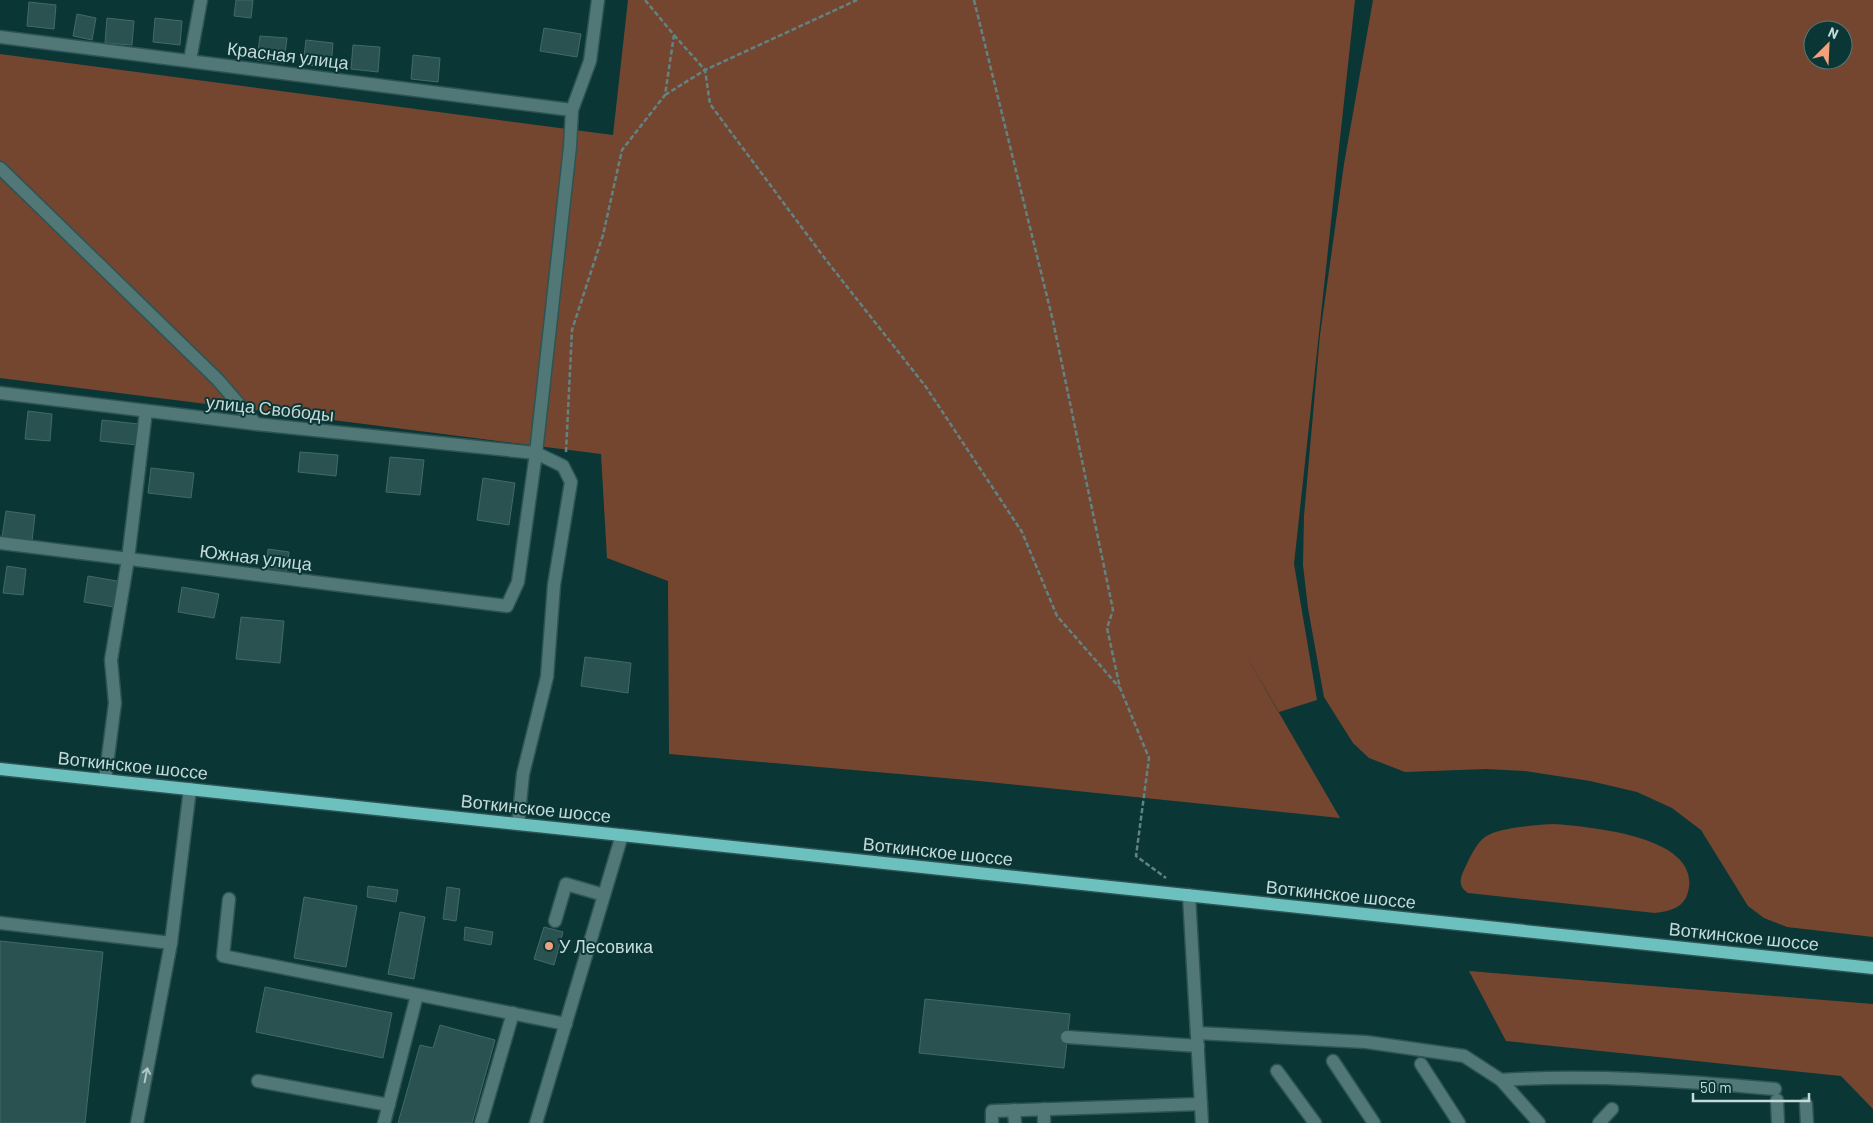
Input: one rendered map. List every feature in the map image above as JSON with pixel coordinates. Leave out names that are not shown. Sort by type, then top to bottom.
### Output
[{"type":"main road","name":"Воткинское шоссе","points":[[0,769],[1873,968]]},
{"type":"street","points":[[190,60],[201,0]]},
{"type":"street","points":[[536,453],[570,147],[572,110],[590,61],[598,0]]},
{"type":"street","name":"Красная улица","points":[[0,37],[572,110]]},
{"type":"street","points":[[0,168],[218,380],[256,424]]},
{"type":"street","name":"улица Свободы","points":[[0,393],[146,412],[536,453],[563,466]]},
{"type":"street","points":[[105,780],[115,703],[111,660],[128,559],[146,412]]},
{"type":"street","name":"Южная улица","points":[[0,544],[507,606],[518,582],[536,453]]},
{"type":"street","points":[[518,824],[524,774],[547,677],[554,584],[571,482],[563,466]]},
{"type":"street","points":[[137,1123],[171,943],[190,789]]},
{"type":"street","points":[[536,1123],[622,835]]},
{"type":"street","points":[[555,921],[566,884],[604,895]]},
{"type":"street","points":[[1189,895],[1202,1123]]},
{"type":"street","points":[[229,899],[223,956],[566,1024]]},
{"type":"street","points":[[0,923],[171,943]]},
{"type":"street","points":[[384,1123],[417,995]]},
{"type":"street","points":[[481,1123],[513,1013]]},
{"type":"street","points":[[1197,1033],[1366,1042],[1464,1056],[1501,1080],[1538,1123]]},
{"type":"street","points":[[1067,1037],[1198,1046]]},
{"type":"street","points":[[1333,1061],[1374,1123]]},
{"type":"street","points":[[1421,1064],[1459,1123]]},
{"type":"street","points":[[1277,1071],[1315,1123]]},
{"type":"street","points":[[1501,1080],[1552,1076],[1604,1078],[1776,1095],[1778,1123]]},
{"type":"street","points":[[258,1081],[389,1105]]},
{"type":"street","points":[[992,1123],[992,1110],[1201,1104]]},
{"type":"street","points":[[1806,1104],[1807,1123]]},
{"type":"street","points":[[1044,1109],[1044,1123]]},
{"type":"street","points":[[1599,1123],[1612,1109]]},
{"type":"street","points":[[1014,1110],[1015,1123]]},
{"type":"path","points":[[645,0],[705,70],[710,104],[826,260],[926,387],[1022,532],[1057,616],[1120,688]]},
{"type":"path","points":[[563,466],[568,437],[572,330],[603,235],[622,150],[665,95],[705,70],[857,0]]},
{"type":"path","points":[[974,0],[1053,321],[1113,610],[1107,628],[1120,688],[1150,758],[1136,856],[1166,878]]},
{"type":"path","points":[[665,95],[674,35]]},
{"type":"shaded area","points":[[628,0],[1355,0],[1294,564],[1317,700],[1279,712],[1242,649],[1340,818],[979,781],[669,754],[668,581],[607,558],[601,454],[0,378],[0,54],[613,135]]},
{"type":"shaded area","points":[[1373,0],[1873,0],[1873,937],[1787,927],[1764,918],[1748,906],[1701,830],[1672,808],[1637,792],[1590,781],[1525,771],[1486,769],[1405,772],[1369,758],[1353,743],[1324,697],[1308,608],[1303,565],[1304,516],[1320,335],[1344,164]]},
{"type":"shaded area","points":[[1554,824],[1616,832],[1640,838],[1662,847],[1678,858],[1688,873],[1688,892],[1686,897],[1676,908],[1655,913],[1468,893],[1463,888],[1461,883],[1462,874],[1475,848],[1485,837],[1509,829]]},
{"type":"shaded area","points":[[1469,971],[1873,1004],[1873,1109],[1841,1076],[1506,1041]]},
{"type":"building","points":[[236,0],[253,0],[251,18],[234,16]]},
{"type":"building","points":[[29,2],[56,5],[54,29],[27,26]]},
{"type":"building","points":[[77,14],[96,18],[92,40],[73,36]]},
{"type":"building","points":[[107,18],[134,21],[132,45],[105,43]]},
{"type":"building","points":[[155,18],[182,21],[180,45],[153,42]]},
{"type":"building","points":[[544,28],[581,34],[577,57],[540,51]]},
{"type":"building","points":[[260,36],[287,38],[284,63],[257,60]]},
{"type":"building","points":[[306,40],[333,43],[331,67],[303,65]]},
{"type":"building","points":[[353,45],[380,47],[378,72],[351,69]]},
{"type":"building","points":[[413,55],[440,58],[438,82],[411,79]]},
{"type":"building","points":[[28,411],[52,414],[50,441],[25,439]]},
{"type":"building","points":[[102,420],[139,424],[137,445],[100,441]]},
{"type":"building","points":[[300,452],[338,455],[336,476],[298,472]]},
{"type":"building","points":[[390,457],[424,460],[420,495],[386,492]]},
{"type":"building","points":[[151,468],[194,473],[191,498],[148,493]]},
{"type":"building","points":[[483,478],[515,483],[509,525],[477,520]]},
{"type":"building","points":[[6,511],[35,515],[32,541],[2,537]]},
{"type":"building","points":[[268,549],[289,552],[286,576],[266,573]]},
{"type":"building","points":[[7,566],[26,569],[23,595],[3,593]]},
{"type":"building","points":[[88,576],[117,581],[114,607],[84,602]]},
{"type":"building","points":[[182,587],[219,594],[214,618],[178,612]]},
{"type":"building","points":[[241,617],[284,621],[280,663],[236,659]]},
{"type":"building","points":[[585,657],[631,663],[628,693],[581,686]]},
{"type":"building","points":[[368,886],[398,890],[396,902],[367,897]]},
{"type":"building","points":[[447,887],[460,889],[456,921],[443,919]]},
{"type":"building","points":[[304,897],[357,906],[346,967],[294,958]]},
{"type":"building","points":[[400,912],[425,917],[414,979],[388,974]]},
{"type":"building","points":[[465,927],[493,932],[491,945],[464,940]]},
{"type":"building","name":"У Лесовика","points":[[544,927],[563,932],[554,965],[534,959]]},
{"type":"building","points":[[0,941],[103,952],[85,1123],[0,1123]]},
{"type":"building","points":[[265,987],[392,1013],[383,1058],[256,1032]]},
{"type":"building","points":[[925,999],[1070,1014],[1064,1068],[919,1053]]},
{"type":"building","points":[[440,1025],[495,1040],[472,1123],[398,1123],[420,1045],[433,1048]]},
{"type":"place","name":"У Лесовика","points":[[549,946]]}]
